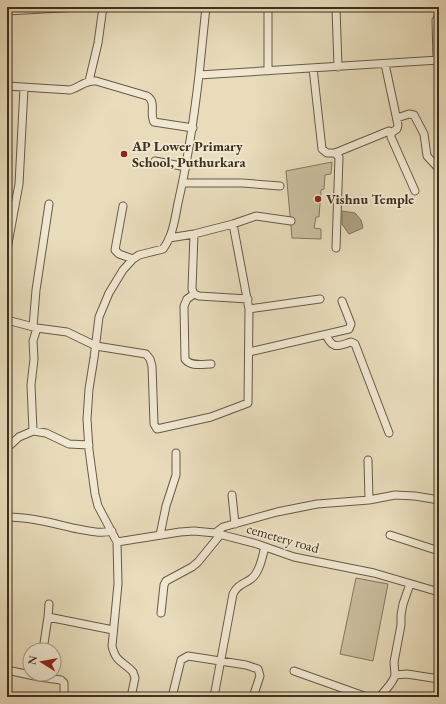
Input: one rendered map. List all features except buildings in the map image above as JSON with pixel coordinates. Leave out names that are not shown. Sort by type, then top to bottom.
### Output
[{"type":"street","points":[[7,11],[79,7]]},
{"type":"street","points":[[90,80],[98,43],[103,7]]},
{"type":"street","points":[[131,697],[135,678],[134,672],[117,659],[112,646],[118,584],[117,542],[98,506],[95,494],[89,445],[87,406],[99,317],[109,294],[123,270],[132,259],[144,253],[163,249],[169,238],[183,183],[193,128],[206,7]]},
{"type":"street","points":[[268,7],[268,71]]},
{"type":"street","points":[[336,7],[338,66]]},
{"type":"street","points":[[199,75],[438,60],[436,20]]},
{"type":"street","points":[[385,64],[398,127],[391,133],[391,137],[415,191]]},
{"type":"street","points":[[313,68],[322,149],[327,153],[335,153],[389,131]]},
{"type":"street","points":[[7,86],[70,90],[90,80],[96,81],[148,96],[152,101],[152,119],[154,122],[193,128]]},
{"type":"street","points":[[7,250],[19,184],[24,88]]},
{"type":"street","points":[[397,118],[409,114],[414,115],[424,134],[427,156],[439,169]]},
{"type":"street","points":[[335,153],[339,157],[336,248]]},
{"type":"street","points":[[155,160],[186,167]]},
{"type":"street","points":[[183,183],[242,183],[280,186]]},
{"type":"street","points":[[32,431],[31,385],[34,359],[33,341],[37,283],[49,204]]},
{"type":"street","points":[[123,206],[115,250],[119,254],[132,259]]},
{"type":"street","points":[[169,238],[194,234],[233,224],[256,216],[291,221]]},
{"type":"street","points":[[7,320],[35,327],[67,332],[96,346],[140,352],[149,356],[152,366],[154,427],[157,429],[211,417],[248,403],[249,309],[233,224]]},
{"type":"street","points":[[194,234],[192,289],[194,294]]},
{"type":"street","points":[[194,294],[199,296],[248,299]]},
{"type":"street","points":[[194,294],[186,299],[184,306],[185,359],[191,364],[211,364]]},
{"type":"street","points":[[249,309],[320,300]]},
{"type":"street","points":[[249,352],[346,330],[351,327],[342,301]]},
{"type":"street","points":[[326,335],[330,342],[336,346],[351,342],[355,344],[389,433]]},
{"type":"street","points":[[7,448],[19,437],[32,431],[46,433],[70,444],[89,445]]},
{"type":"street","points":[[160,535],[166,506],[176,476],[176,453]]},
{"type":"street","points":[[368,460],[369,500]]},
{"type":"street","points":[[232,495],[235,524]]},
{"type":"street","points":[[161,613],[164,585],[166,581],[192,567],[198,562],[223,527],[278,512],[317,504],[369,500],[395,495],[415,496],[439,500]]},
{"type":"street","points":[[7,517],[39,520],[92,532],[103,533],[112,531]]},
{"type":"street","name":"cemetery road","points":[[117,542],[194,531],[218,534],[294,557],[374,573],[439,592]]},
{"type":"street","points":[[390,535],[439,551]]},
{"type":"street","points":[[214,697],[233,594],[237,587],[255,575],[265,547]]},
{"type":"street","points":[[380,697],[385,689],[394,680],[394,662],[401,625],[401,615],[410,584]]},
{"type":"street","points":[[44,642],[48,617],[48,604]]},
{"type":"street","points":[[48,617],[113,630]]},
{"type":"street","points":[[172,697],[180,663],[188,656],[246,665],[258,669],[260,676],[253,697]]},
{"type":"street","points":[[7,670],[22,673]]},
{"type":"street","points":[[294,671],[367,697]]},
{"type":"street","points":[[395,675],[407,674],[439,679]]},
{"type":"street","points":[[62,681],[64,697]]},
{"type":"shaded area","points":[[332,162],[331,174],[325,175],[324,189],[321,190],[319,217],[316,217],[314,228],[321,229],[321,239],[292,238],[286,171]]},
{"type":"shaded area","points":[[342,211],[355,213],[361,220],[363,228],[349,234],[342,224]]},
{"type":"shaded area","points":[[356,578],[388,584],[373,661],[340,654]]},
{"type":"place","name":"AP Lower Primary School, Puthurkara","points":[[124,154]]},
{"type":"place","name":"Vishnu Temple","points":[[318,199]]}]
